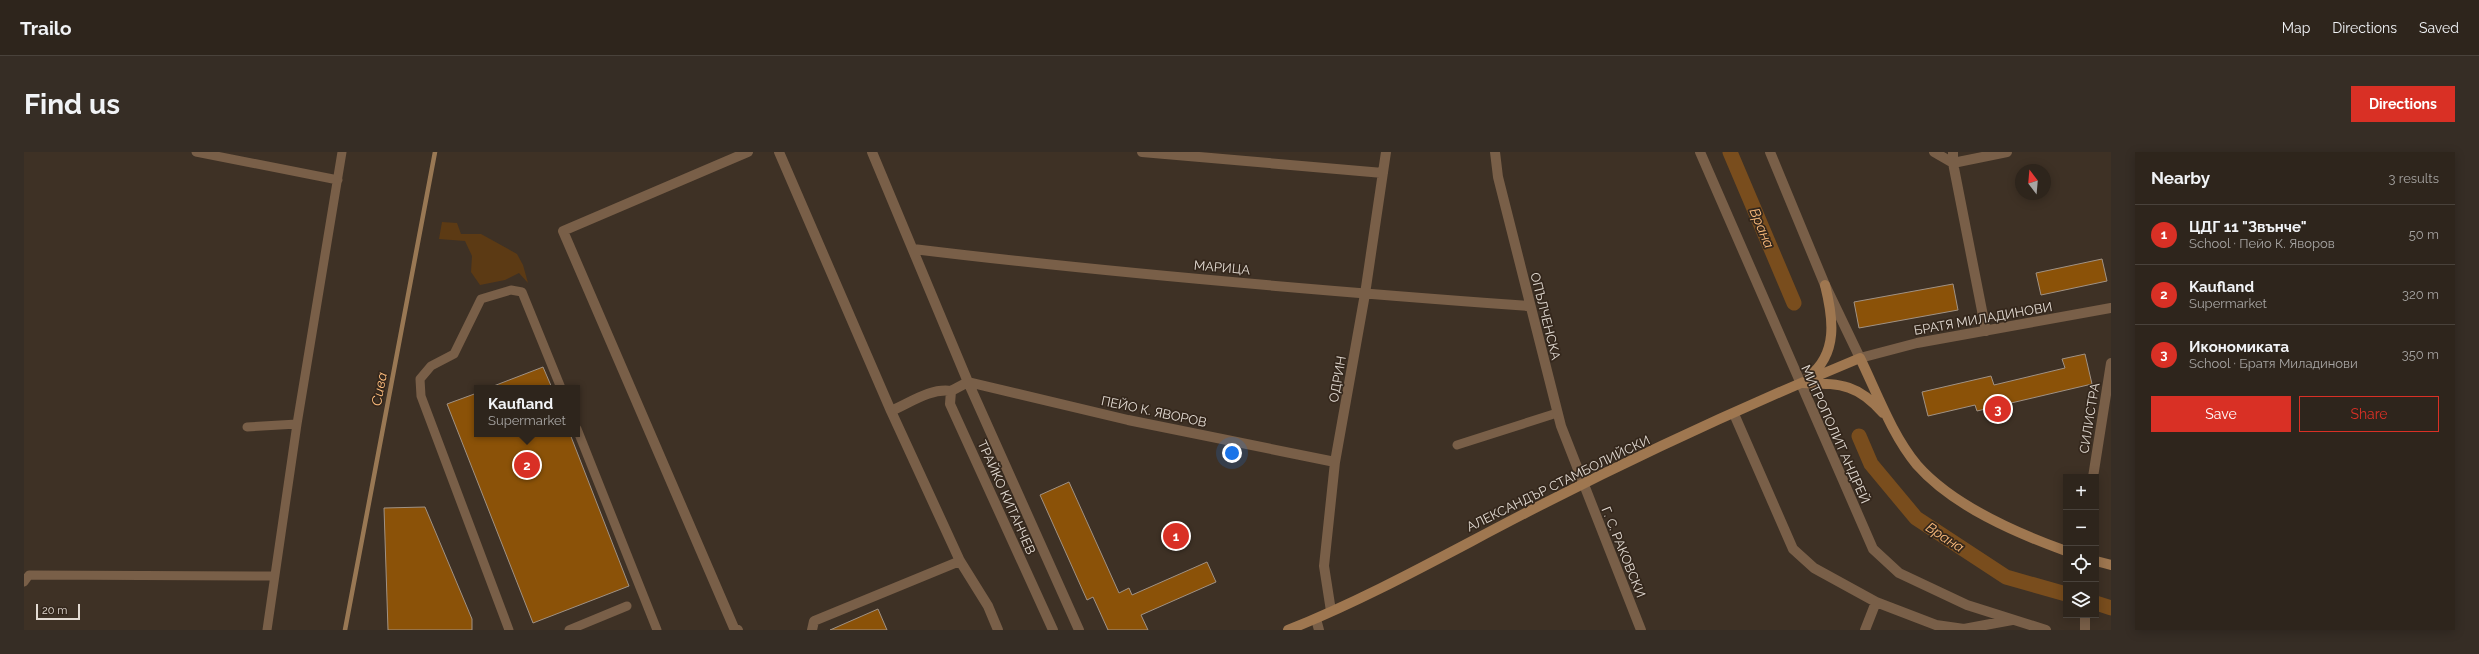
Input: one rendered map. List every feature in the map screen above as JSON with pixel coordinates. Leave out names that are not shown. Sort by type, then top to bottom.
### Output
[{"type":"main road","points":[[1799,383],[1819,366],[1828,351],[1833,333],[1831,309],[1825,285]]},
{"type":"main road","points":[[1799,383],[1860,358],[1893,425],[1918,465],[1952,496],[2028,537],[2063,550]]},
{"type":"main road","points":[[1799,383],[1849,386],[1870,399],[1893,425]]},
{"type":"main road","name":"АЛЕКСАНДЪР СТАМБОЛИЙСКИ","points":[[1316,619],[1583,484],[1799,383]]},
{"type":"main road","points":[[2099,562],[2111,565]]},
{"type":"main road","points":[[1288,630],[1316,619]]},
{"type":"main road","points":[[1299,630],[1316,619]]},
{"type":"street","points":[[738,630],[734,628],[563,231],[748,152]]},
{"type":"street","points":[[780,152],[891,411],[960,561],[988,606],[998,630]]},
{"type":"street","name":"ТРАЙКО КИТАНЧЕВ","points":[[872,152],[968,382],[1079,630]]},
{"type":"street","points":[[1142,152],[1383,173]]},
{"type":"street","name":"ОДРИН","points":[[1331,612],[1324,566],[1335,462],[1365,294],[1386,152]]},
{"type":"street","name":"ОПЪЛЧЕНСКА","points":[[1495,152],[1498,177],[1529,306],[1557,413],[1583,484]]},
{"type":"street","name":"МИТРОПОЛИТ АНДРЕЙ","points":[[1700,152],[1872,549],[1899,573],[1967,605],[2046,630]]},
{"type":"street","points":[[1770,152],[1825,285],[1860,358]]},
{"type":"street","points":[[1934,152],[1954,163],[2007,152]]},
{"type":"street","points":[[1953,152],[1986,331]]},
{"type":"street","name":"МАРИЦА","points":[[913,248],[1006,260],[1365,294],[1529,306]]},
{"type":"street","name":"БРАТЯ МИЛАДИНОВИ","points":[[1860,358],[1918,342],[2111,308]]},
{"type":"street","name":"СИЛИСТРА","points":[[2094,474],[2109,384],[2111,363]]},
{"type":"street","points":[[891,411],[933,392],[941,389],[951,391],[968,382]]},
{"type":"street","name":"ПЕЙО К. ЯВОРОВ","points":[[968,382],[1128,420],[1335,462]]},
{"type":"street","name":"ТРАЙКО КИТАНЧЕВ","points":[[951,391],[950,404],[1053,630]]},
{"type":"street","points":[[1734,414],[1793,549],[1814,568],[1876,602],[1936,625],[1964,629],[2014,619]]},
{"type":"street","name":"Г. С. РАКОВСКИ","points":[[1583,484],[1640,630]]},
{"type":"street","points":[[812,630],[814,622],[960,561]]},
{"type":"street","points":[[1864,630],[1876,602]]},
{"type":"street","points":[[2085,618],[2085,629]]},
{"type":"street","points":[[1316,619],[1319,630]]},
{"type":"lane","points":[[196,152],[338,180]]},
{"type":"lane","points":[[267,630],[297,424],[342,152]]},
{"type":"lane","points":[[509,630],[421,396],[420,379],[431,366],[454,354],[481,299],[511,290],[522,292],[560,385]]},
{"type":"lane","points":[[1457,445],[1557,413]]},
{"type":"lane","points":[[247,427],[297,424]]},
{"type":"lane","points":[[580,437],[657,630]]},
{"type":"lane","points":[[24,582],[29,575],[274,576]]},
{"type":"lane","points":[[569,630],[627,606]]},
{"type":"shaded area","points":[[442,222],[457,223],[461,234],[481,234],[517,254],[523,265],[528,283],[519,273],[505,280],[480,285],[471,272],[472,256],[465,241],[439,239]]},
{"type":"building","points":[[2102,259],[2107,281],[2041,295],[2036,273]]},
{"type":"building","points":[[1953,284],[1958,310],[1859,328],[1854,302]]},
{"type":"building","points":[[2085,354],[2092,384],[1977,411],[1975,405],[1928,416],[1922,392],[1991,376],[1994,385],[2065,368],[2062,359]]},
{"type":"building","points":[[543,367],[551,385],[496,385]]},
{"type":"building","points":[[474,394],[474,437],[571,437],[629,586],[533,623],[447,404]]},
{"type":"building","points":[[1069,482],[1119,593],[1129,588],[1132,595],[1207,562],[1216,582],[1141,615],[1148,630],[1108,630],[1093,597],[1087,600],[1040,495]]},
{"type":"building","points":[[425,507],[472,619],[472,630],[388,630],[384,508]]},
{"type":"building","points":[[878,609],[887,630],[830,630]]},
{"type":"waterway","name":"Сива","points":[[345,630],[435,152]]},
{"type":"waterway","name":"Врана","points":[[1730,152],[1794,303]]},
{"type":"waterway","name":"Врана","points":[[1859,436],[1871,464],[1916,518],[2006,577],[2063,593]]},
{"type":"waterway","name":"Врана","points":[[2099,604],[2111,608]]},
{"type":"place","name":"Икономиката","points":[[1998,409]]},
{"type":"place","name":"Kaufland","points":[[527,465]]},
{"type":"place","name":"ЦДГ 11 \"Звънче\"","points":[[1176,536]]}]
